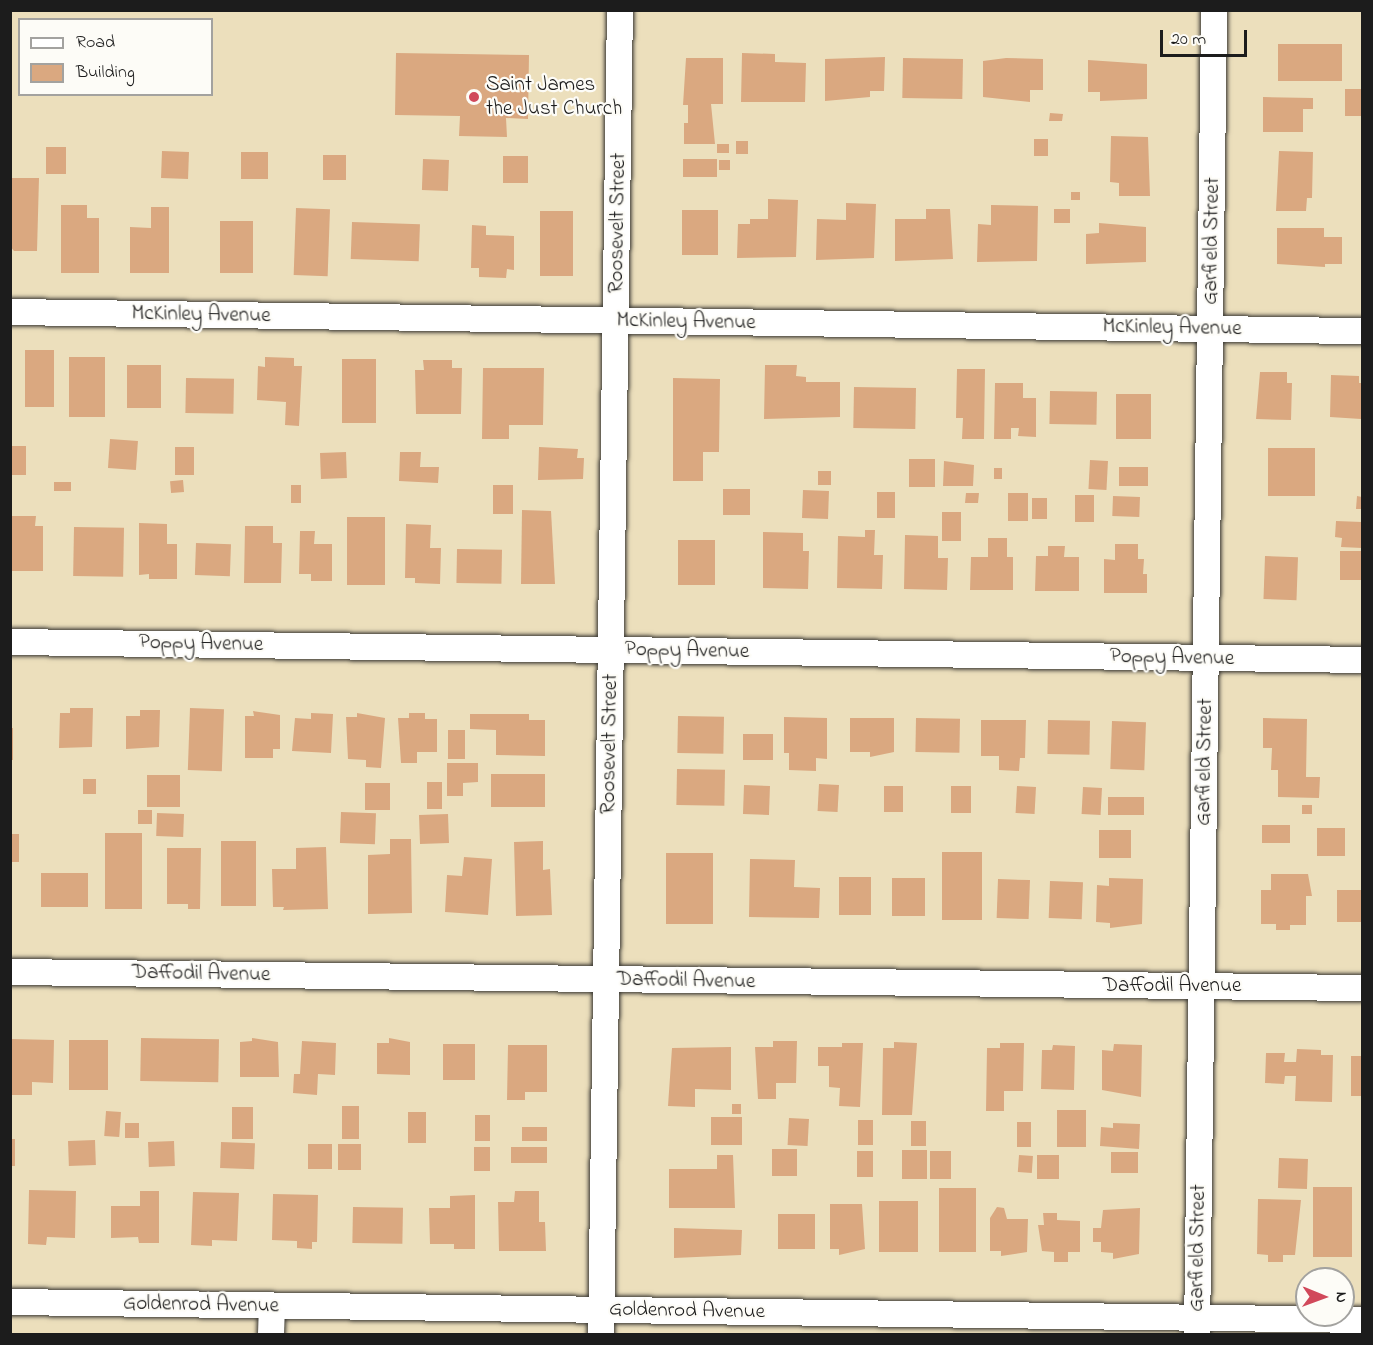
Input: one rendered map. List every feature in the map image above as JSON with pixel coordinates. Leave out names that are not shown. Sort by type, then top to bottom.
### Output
[{"type":"street","name":"Roosevelt Street","points":[[601,1322],[620,10]]},
{"type":"street","name":"Garfield Street","points":[[1197,1326],[1214,10]]},
{"type":"street","name":"McKinley Avenue","points":[[10,312],[1362,331]]},
{"type":"street","name":"Poppy Avenue","points":[[10,642],[1362,660]]},
{"type":"street","name":"Daffodil Avenue","points":[[10,972],[1362,988]]},
{"type":"street","name":"Goldenrod Avenue","points":[[10,1302],[272,1306],[601,1322],[1197,1326],[1362,1320]]},
{"type":"street","points":[[271,1335],[272,1306]]},
{"type":"building","points":[[1278,44],[1342,44],[1342,81],[1278,81]]},
{"type":"building","points":[[396,53],[529,55],[528,119],[506,118],[507,137],[459,136],[460,116],[395,115]]},
{"type":"building","points":[[742,53],[775,54],[775,62],[806,63],[805,102],[741,102]]},
{"type":"building","points":[[885,57],[884,91],[870,91],[870,97],[825,101],[825,59]]},
{"type":"building","points":[[686,58],[723,58],[723,104],[711,104],[715,144],[684,144],[684,123],[688,123],[688,105],[683,105]]},
{"type":"building","points":[[903,58],[963,59],[962,99],[902,98]]},
{"type":"building","points":[[1006,58],[1043,59],[1043,90],[1030,90],[1030,102],[983,97],[983,61]]},
{"type":"building","points":[[1088,60],[1147,64],[1147,99],[1100,101],[1100,92],[1088,92]]},
{"type":"building","points":[[1345,89],[1362,89],[1362,116],[1345,116]]},
{"type":"building","points":[[1263,97],[1313,98],[1313,109],[1303,109],[1303,132],[1263,132]]},
{"type":"building","points":[[1050,113],[1063,114],[1062,121],[1049,121]]},
{"type":"building","points":[[1111,136],[1148,137],[1150,196],[1119,196],[1119,183],[1110,182]]},
{"type":"building","points":[[1034,139],[1048,139],[1048,156],[1034,156]]},
{"type":"building","points":[[736,141],[748,141],[748,154],[736,154]]},
{"type":"building","points":[[717,144],[729,144],[729,153],[717,153]]},
{"type":"building","points":[[46,147],[66,147],[66,174],[46,174]]},
{"type":"building","points":[[162,151],[189,152],[188,179],[161,178]]},
{"type":"building","points":[[1279,151],[1313,152],[1312,198],[1307,198],[1306,211],[1276,211]]},
{"type":"building","points":[[241,152],[268,152],[268,179],[241,179]]},
{"type":"building","points":[[323,155],[346,155],[346,180],[323,180]]},
{"type":"building","points":[[503,156],[528,156],[528,183],[503,183]]},
{"type":"building","points":[[423,159],[449,160],[448,191],[422,190]]},
{"type":"building","points":[[683,159],[717,159],[717,177],[683,177]]},
{"type":"building","points":[[719,160],[730,160],[730,170],[719,170]]},
{"type":"building","points":[[10,178],[39,178],[37,251],[14,251],[10,246]]},
{"type":"building","points":[[1071,192],[1080,192],[1080,200],[1071,200]]},
{"type":"building","points":[[768,199],[798,200],[796,257],[737,258],[738,224],[750,224],[750,219],[768,219]]},
{"type":"building","points":[[846,203],[876,204],[874,258],[816,260],[817,219],[846,220]]},
{"type":"building","points":[[61,205],[87,205],[87,218],[99,218],[99,273],[61,273]]},
{"type":"building","points":[[991,205],[1038,206],[1037,261],[977,262],[978,224],[991,225]]},
{"type":"building","points":[[151,207],[169,207],[169,273],[130,273],[130,227],[151,228]]},
{"type":"building","points":[[296,208],[330,209],[328,276],[294,275]]},
{"type":"building","points":[[926,209],[950,209],[953,259],[895,261],[895,219],[926,219]]},
{"type":"building","points":[[1054,209],[1070,209],[1070,223],[1054,223]]},
{"type":"building","points":[[682,210],[718,210],[718,255],[682,255]]},
{"type":"building","points":[[540,211],[573,211],[573,276],[540,276]]},
{"type":"building","points":[[220,221],[253,221],[253,273],[220,273]]},
{"type":"building","points":[[352,222],[420,224],[419,261],[351,259]]},
{"type":"building","points":[[1099,223],[1146,227],[1146,262],[1086,264],[1086,234],[1099,233]]},
{"type":"building","points":[[472,225],[486,226],[486,235],[514,236],[514,270],[507,269],[506,278],[479,277],[479,268],[471,268]]},
{"type":"building","points":[[1277,228],[1324,228],[1324,237],[1342,237],[1342,264],[1325,264],[1325,267],[1277,264]]},
{"type":"building","points":[[25,350],[54,350],[54,407],[25,407]]},
{"type":"building","points":[[69,357],[105,357],[105,417],[69,417]]},
{"type":"building","points":[[265,357],[294,358],[294,366],[302,366],[299,426],[285,425],[286,402],[257,400],[258,366],[265,367]]},
{"type":"building","points":[[342,359],[376,359],[376,423],[342,423]]},
{"type":"building","points":[[423,360],[452,360],[452,368],[462,368],[461,414],[416,414],[415,370],[424,370]]},
{"type":"building","points":[[127,365],[161,365],[161,408],[127,408]]},
{"type":"building","points":[[765,365],[797,365],[796,376],[806,377],[806,382],[840,382],[840,417],[764,419]]},
{"type":"building","points":[[483,368],[544,368],[543,425],[509,425],[509,439],[482,439]]},
{"type":"building","points":[[957,369],[985,369],[984,439],[962,439],[963,418],[956,418]]},
{"type":"building","points":[[1260,372],[1287,372],[1287,383],[1292,383],[1291,420],[1256,419]]},
{"type":"building","points":[[1331,375],[1359,376],[1359,383],[1362,383],[1361,419],[1330,417]]},
{"type":"building","points":[[186,378],[234,379],[233,414],[185,413]]},
{"type":"building","points":[[673,378],[720,379],[719,452],[703,452],[703,481],[673,481]]},
{"type":"building","points":[[995,383],[1023,383],[1023,398],[1036,398],[1036,437],[1018,436],[1019,428],[1011,428],[1011,439],[994,439]]},
{"type":"building","points":[[854,387],[916,388],[915,429],[853,428]]},
{"type":"building","points":[[1050,391],[1097,392],[1096,425],[1049,424]]},
{"type":"building","points":[[1116,394],[1151,394],[1151,439],[1116,439]]},
{"type":"building","points":[[110,439],[138,441],[136,470],[108,468]]},
{"type":"building","points":[[10,446],[26,446],[26,475],[10,475]]},
{"type":"building","points":[[175,447],[194,447],[194,475],[175,475]]},
{"type":"building","points":[[539,447],[578,449],[577,458],[584,458],[583,479],[538,480]]},
{"type":"building","points":[[1268,448],[1315,448],[1315,496],[1268,496]]},
{"type":"building","points":[[346,452],[347,478],[321,479],[320,453]]},
{"type":"building","points":[[400,452],[421,452],[420,467],[439,467],[438,483],[399,481]]},
{"type":"building","points":[[909,459],[935,459],[935,487],[909,487]]},
{"type":"building","points":[[1090,460],[1108,461],[1106,490],[1088,489]]},
{"type":"building","points":[[944,461],[974,465],[973,486],[943,486]]},
{"type":"building","points":[[1119,467],[1148,467],[1148,486],[1119,486]]},
{"type":"building","points":[[994,468],[1002,468],[1002,479],[994,479]]},
{"type":"building","points":[[818,471],[831,471],[831,485],[818,485]]},
{"type":"building","points":[[183,480],[184,492],[171,493],[170,481]]},
{"type":"building","points":[[54,482],[71,482],[71,491],[54,491]]},
{"type":"building","points":[[291,485],[301,485],[301,503],[291,503]]},
{"type":"building","points":[[493,485],[513,485],[513,514],[493,514]]},
{"type":"building","points":[[723,489],[750,489],[750,515],[723,515]]},
{"type":"building","points":[[803,490],[829,491],[828,519],[802,518]]},
{"type":"building","points":[[877,492],[895,492],[895,518],[877,518]]},
{"type":"building","points":[[966,493],[979,493],[978,503],[965,503]]},
{"type":"building","points":[[1008,493],[1028,493],[1028,521],[1008,521]]},
{"type":"building","points":[[1075,495],[1094,495],[1094,522],[1075,522]]},
{"type":"building","points":[[1113,496],[1140,497],[1139,517],[1112,516]]},
{"type":"building","points":[[1357,496],[1362,497],[1362,509],[1356,509]]},
{"type":"building","points":[[1032,498],[1047,498],[1047,519],[1032,519]]},
{"type":"building","points":[[522,510],[551,511],[555,584],[521,584]]},
{"type":"building","points":[[942,512],[961,512],[961,541],[942,541]]},
{"type":"building","points":[[10,516],[36,516],[35,526],[43,526],[43,571],[10,571]]},
{"type":"building","points":[[347,517],[385,517],[385,585],[347,585]]},
{"type":"building","points":[[1336,521],[1362,522],[1362,548],[1341,547],[1342,538],[1335,537]]},
{"type":"building","points":[[139,523],[167,524],[167,544],[177,544],[177,579],[149,579],[149,574],[139,575]]},
{"type":"building","points":[[406,524],[431,525],[430,548],[441,548],[440,584],[415,583],[415,578],[405,578]]},
{"type":"building","points":[[245,526],[273,526],[273,543],[282,543],[281,583],[244,583]]},
{"type":"building","points":[[74,527],[124,528],[123,577],[73,576]]},
{"type":"building","points":[[865,530],[875,530],[874,555],[883,555],[882,589],[837,588],[838,536],[865,537]]},
{"type":"building","points":[[300,531],[315,531],[314,544],[332,544],[332,581],[311,581],[311,574],[299,574]]},
{"type":"building","points":[[763,532],[803,533],[803,551],[809,551],[808,589],[763,588]]},
{"type":"building","points":[[905,535],[938,536],[938,558],[948,558],[947,590],[904,589]]},
{"type":"building","points":[[988,538],[1007,538],[1007,557],[1013,557],[1013,590],[970,590],[971,557],[988,557]]},
{"type":"building","points":[[678,540],[715,540],[715,585],[678,585]]},
{"type":"building","points":[[196,543],[231,544],[230,576],[195,575]]},
{"type":"building","points":[[1115,544],[1138,544],[1138,559],[1144,559],[1143,574],[1147,574],[1147,593],[1104,593],[1104,559],[1115,560]]},
{"type":"building","points":[[1048,546],[1065,546],[1064,557],[1079,557],[1079,591],[1035,591],[1036,556],[1048,556]]},
{"type":"building","points":[[457,549],[502,550],[501,584],[456,583]]},
{"type":"building","points":[[1340,551],[1362,551],[1362,580],[1340,580]]},
{"type":"building","points":[[1265,556],[1298,557],[1296,600],[1263,599]]},
{"type":"building","points":[[70,708],[93,708],[92,747],[59,748],[60,713],[70,713]]},
{"type":"building","points":[[190,708],[224,709],[222,771],[188,770]]},
{"type":"building","points":[[140,710],[160,710],[159,747],[126,749],[126,716],[140,716]]},
{"type":"building","points":[[253,711],[280,715],[280,749],[273,749],[273,758],[245,758],[245,716],[254,716]]},
{"type":"building","points":[[311,713],[333,714],[331,753],[292,751],[295,718],[311,719]]},
{"type":"building","points":[[357,713],[385,718],[381,768],[366,767],[366,760],[348,759],[346,717],[357,717]]},
{"type":"building","points":[[409,713],[425,713],[425,719],[437,719],[437,752],[417,752],[417,763],[401,763],[398,718],[409,718]]},
{"type":"building","points":[[470,714],[529,714],[529,720],[545,720],[545,756],[496,755],[496,730],[470,729]]},
{"type":"building","points":[[678,716],[724,717],[723,754],[677,753]]},
{"type":"building","points":[[784,717],[827,718],[827,759],[816,758],[816,771],[789,770],[789,753],[784,753]]},
{"type":"building","points":[[850,718],[894,718],[894,752],[870,757],[870,752],[850,752]]},
{"type":"building","points":[[916,718],[960,719],[959,753],[915,752]]},
{"type":"building","points":[[1263,718],[1307,719],[1306,777],[1320,777],[1319,798],[1278,797],[1278,770],[1271,770],[1272,748],[1263,748]]},
{"type":"building","points":[[981,720],[1026,720],[1025,758],[1020,758],[1019,771],[999,770],[999,756],[981,756]]},
{"type":"building","points":[[1048,720],[1090,721],[1089,755],[1047,754]]},
{"type":"building","points":[[1112,721],[1146,722],[1144,770],[1110,769]]},
{"type":"building","points":[[10,728],[13,728],[13,760],[10,760]]},
{"type":"building","points":[[448,730],[465,730],[465,759],[448,759]]},
{"type":"building","points":[[743,734],[773,734],[773,760],[743,760]]},
{"type":"building","points":[[447,763],[478,763],[478,782],[463,783],[463,796],[447,796]]},
{"type":"building","points":[[677,769],[725,770],[724,806],[676,805]]},
{"type":"building","points":[[491,774],[545,774],[545,807],[491,807]]},
{"type":"building","points":[[147,775],[180,775],[180,807],[147,807]]},
{"type":"building","points":[[83,779],[96,779],[96,794],[83,794]]},
{"type":"building","points":[[427,782],[442,782],[442,809],[427,809]]},
{"type":"building","points":[[365,783],[390,783],[390,810],[365,810]]},
{"type":"building","points":[[819,784],[839,785],[838,812],[818,811]]},
{"type":"building","points":[[744,785],[770,786],[769,815],[743,814]]},
{"type":"building","points":[[884,786],[903,786],[903,812],[884,812]]},
{"type":"building","points":[[951,786],[971,786],[971,813],[951,813]]},
{"type":"building","points":[[1017,786],[1036,787],[1035,814],[1016,813]]},
{"type":"building","points":[[1083,787],[1102,788],[1101,815],[1082,814]]},
{"type":"building","points":[[1108,797],[1144,797],[1144,815],[1108,815]]},
{"type":"building","points":[[1302,805],[1312,805],[1312,814],[1302,814]]},
{"type":"building","points":[[138,810],[152,810],[152,824],[138,824]]},
{"type":"building","points":[[341,812],[376,813],[375,844],[340,843]]},
{"type":"building","points":[[157,813],[184,814],[183,837],[156,836]]},
{"type":"building","points":[[448,814],[449,843],[420,844],[419,815]]},
{"type":"building","points":[[1262,825],[1290,825],[1290,843],[1262,843]]},
{"type":"building","points":[[1317,828],[1345,828],[1345,856],[1317,856]]},
{"type":"building","points":[[1099,830],[1131,830],[1131,858],[1099,858]]},
{"type":"building","points":[[105,833],[142,833],[142,909],[105,909]]},
{"type":"building","points":[[10,834],[19,834],[19,862],[10,862]]},
{"type":"building","points":[[390,839],[411,839],[412,913],[368,914],[368,855],[390,854]]},
{"type":"building","points":[[221,841],[256,841],[256,906],[221,906]]},
{"type":"building","points":[[543,841],[543,870],[550,869],[552,915],[516,916],[514,842]]},
{"type":"building","points":[[326,847],[328,909],[283,910],[284,907],[273,907],[272,869],[296,869],[296,848]]},
{"type":"building","points":[[167,848],[201,848],[200,909],[188,909],[188,904],[167,904]]},
{"type":"building","points":[[942,852],[982,852],[982,920],[942,920]]},
{"type":"building","points":[[666,853],[713,853],[713,924],[666,924]]},
{"type":"building","points":[[464,857],[492,859],[488,915],[445,912],[447,875],[462,876]]},
{"type":"building","points":[[750,859],[795,860],[794,887],[820,888],[819,918],[749,917]]},
{"type":"building","points":[[41,873],[88,873],[88,907],[41,907]]},
{"type":"building","points":[[1271,874],[1308,874],[1312,896],[1306,896],[1306,925],[1290,925],[1290,930],[1276,930],[1276,924],[1261,924],[1261,890],[1271,890]]},
{"type":"building","points":[[839,877],[871,877],[871,915],[839,915]]},
{"type":"building","points":[[892,878],[925,878],[925,916],[892,916]]},
{"type":"building","points":[[1109,878],[1143,879],[1142,924],[1110,928],[1110,923],[1096,922],[1097,885],[1109,886]]},
{"type":"building","points":[[998,879],[1030,880],[1029,919],[997,918]]},
{"type":"building","points":[[1050,881],[1083,882],[1082,919],[1049,918]]},
{"type":"building","points":[[1337,890],[1362,890],[1362,922],[1337,922]]},
{"type":"building","points":[[141,1038],[219,1039],[218,1082],[140,1081]]},
{"type":"building","points":[[252,1038],[278,1042],[279,1077],[240,1077],[240,1042],[252,1041]]},
{"type":"building","points":[[389,1038],[410,1042],[410,1075],[377,1074],[377,1043],[389,1043]]},
{"type":"building","points":[[10,1039],[54,1040],[53,1083],[32,1082],[32,1095],[10,1095]]},
{"type":"building","points":[[69,1040],[108,1040],[108,1090],[69,1090]]},
{"type":"building","points":[[302,1041],[336,1043],[335,1075],[318,1074],[317,1095],[293,1093],[294,1074],[300,1074]]},
{"type":"building","points":[[773,1041],[797,1041],[796,1083],[776,1083],[776,1099],[758,1099],[755,1047],[773,1047]]},
{"type":"building","points":[[894,1042],[917,1043],[912,1115],[882,1115],[883,1048],[894,1048]]},
{"type":"building","points":[[842,1043],[863,1043],[860,1107],[839,1106],[840,1088],[829,1087],[829,1066],[818,1066],[818,1047],[842,1047]]},
{"type":"building","points":[[1000,1043],[1024,1043],[1023,1091],[1004,1091],[1004,1111],[986,1111],[987,1048],[1000,1048]]},
{"type":"building","points":[[443,1044],[475,1044],[475,1080],[443,1080]]},
{"type":"building","points":[[1114,1044],[1142,1045],[1141,1097],[1102,1090],[1102,1050],[1113,1051]]},
{"type":"building","points":[[508,1045],[547,1045],[547,1092],[525,1092],[525,1100],[507,1100]]},
{"type":"building","points":[[1053,1045],[1075,1046],[1074,1090],[1041,1089],[1042,1050],[1052,1050]]},
{"type":"building","points":[[731,1047],[731,1090],[695,1089],[695,1107],[668,1106],[672,1048]]},
{"type":"building","points":[[1297,1049],[1321,1050],[1321,1055],[1333,1055],[1332,1102],[1295,1101],[1296,1076],[1285,1076],[1284,1084],[1265,1083],[1266,1053],[1285,1053],[1284,1062],[1296,1062]]},
{"type":"building","points":[[1351,1056],[1362,1056],[1362,1096],[1351,1096]]},
{"type":"building","points":[[732,1104],[741,1104],[741,1114],[732,1114]]},
{"type":"building","points":[[342,1106],[359,1106],[359,1139],[342,1139]]},
{"type":"building","points":[[232,1107],[253,1107],[253,1139],[232,1139]]},
{"type":"building","points":[[1057,1110],[1086,1110],[1086,1147],[1057,1147]]},
{"type":"building","points":[[106,1111],[121,1112],[119,1137],[104,1136]]},
{"type":"building","points":[[408,1112],[426,1112],[426,1143],[408,1143]]},
{"type":"building","points":[[475,1115],[490,1115],[490,1141],[475,1141]]},
{"type":"building","points":[[711,1117],[742,1117],[742,1145],[711,1145]]},
{"type":"building","points":[[789,1118],[809,1119],[808,1146],[788,1145]]},
{"type":"building","points":[[858,1120],[873,1120],[873,1145],[858,1145]]},
{"type":"building","points":[[911,1121],[926,1121],[926,1146],[911,1146]]},
{"type":"building","points":[[1017,1122],[1031,1122],[1031,1147],[1017,1147]]},
{"type":"building","points":[[125,1123],[139,1123],[139,1138],[125,1138]]},
{"type":"building","points":[[1113,1123],[1140,1124],[1139,1149],[1100,1146],[1101,1127],[1113,1128]]},
{"type":"building","points":[[522,1127],[547,1127],[547,1141],[522,1141]]},
{"type":"building","points":[[10,1139],[15,1139],[15,1166],[10,1166]]},
{"type":"building","points":[[95,1140],[96,1165],[69,1166],[68,1141]]},
{"type":"building","points":[[174,1141],[175,1166],[149,1167],[148,1142]]},
{"type":"building","points":[[221,1142],[255,1143],[254,1169],[220,1168]]},
{"type":"building","points":[[308,1144],[332,1144],[332,1169],[308,1169]]},
{"type":"building","points":[[338,1144],[361,1144],[361,1170],[338,1170]]},
{"type":"building","points":[[474,1147],[490,1147],[490,1171],[474,1171]]},
{"type":"building","points":[[511,1147],[547,1147],[547,1163],[511,1163]]},
{"type":"building","points":[[772,1149],[797,1149],[797,1176],[772,1176]]},
{"type":"building","points":[[902,1150],[927,1150],[927,1179],[902,1179]]},
{"type":"building","points":[[857,1151],[873,1151],[873,1177],[857,1177]]},
{"type":"building","points":[[930,1151],[951,1151],[951,1179],[930,1179]]},
{"type":"building","points":[[1111,1152],[1138,1152],[1138,1173],[1111,1173]]},
{"type":"building","points":[[717,1155],[733,1155],[735,1208],[669,1208],[669,1169],[717,1169]]},
{"type":"building","points":[[1019,1155],[1033,1156],[1032,1173],[1018,1172]]},
{"type":"building","points":[[1037,1155],[1059,1155],[1059,1179],[1037,1179]]},
{"type":"building","points":[[1279,1158],[1308,1159],[1307,1189],[1278,1188]]},
{"type":"building","points":[[1313,1187],[1352,1187],[1352,1257],[1313,1257]]},
{"type":"building","points":[[939,1188],[976,1188],[976,1252],[939,1252]]},
{"type":"building","points":[[29,1190],[76,1191],[75,1238],[47,1237],[46,1245],[28,1244]]},
{"type":"building","points":[[140,1191],[159,1191],[159,1243],[139,1243],[138,1237],[111,1238],[111,1206],[140,1206]]},
{"type":"building","points":[[515,1191],[539,1191],[539,1222],[545,1222],[546,1251],[499,1251],[498,1202],[514,1202]]},
{"type":"building","points":[[193,1192],[239,1193],[237,1241],[212,1240],[212,1246],[191,1245]]},
{"type":"building","points":[[273,1194],[318,1195],[317,1242],[312,1242],[312,1249],[297,1248],[297,1241],[272,1240]]},
{"type":"building","points":[[475,1195],[475,1249],[454,1249],[454,1244],[430,1244],[429,1208],[450,1208],[450,1196]]},
{"type":"building","points":[[1258,1199],[1301,1200],[1295,1255],[1283,1255],[1283,1262],[1268,1262],[1268,1255],[1257,1254]]},
{"type":"building","points":[[879,1201],[918,1201],[918,1252],[879,1252]]},
{"type":"building","points":[[830,1204],[862,1204],[865,1249],[839,1255],[839,1249],[830,1249]]},
{"type":"building","points":[[353,1207],[403,1208],[402,1244],[352,1243]]},
{"type":"building","points":[[997,1207],[1004,1208],[1007,1219],[1028,1219],[1027,1252],[1001,1256],[1001,1251],[990,1251],[990,1218]]},
{"type":"building","points":[[1140,1208],[1139,1254],[1113,1259],[1113,1253],[1101,1252],[1101,1242],[1093,1242],[1093,1228],[1101,1228],[1103,1210]]},
{"type":"building","points":[[1043,1213],[1057,1213],[1057,1220],[1080,1221],[1080,1252],[1068,1252],[1068,1262],[1054,1262],[1054,1252],[1042,1251],[1038,1225],[1044,1225]]},
{"type":"building","points":[[778,1214],[815,1214],[815,1249],[778,1249]]},
{"type":"building","points":[[674,1228],[742,1230],[741,1255],[674,1258]]},
{"type":"place","name":"Saint James the Just Church","points":[[474,97]]}]
